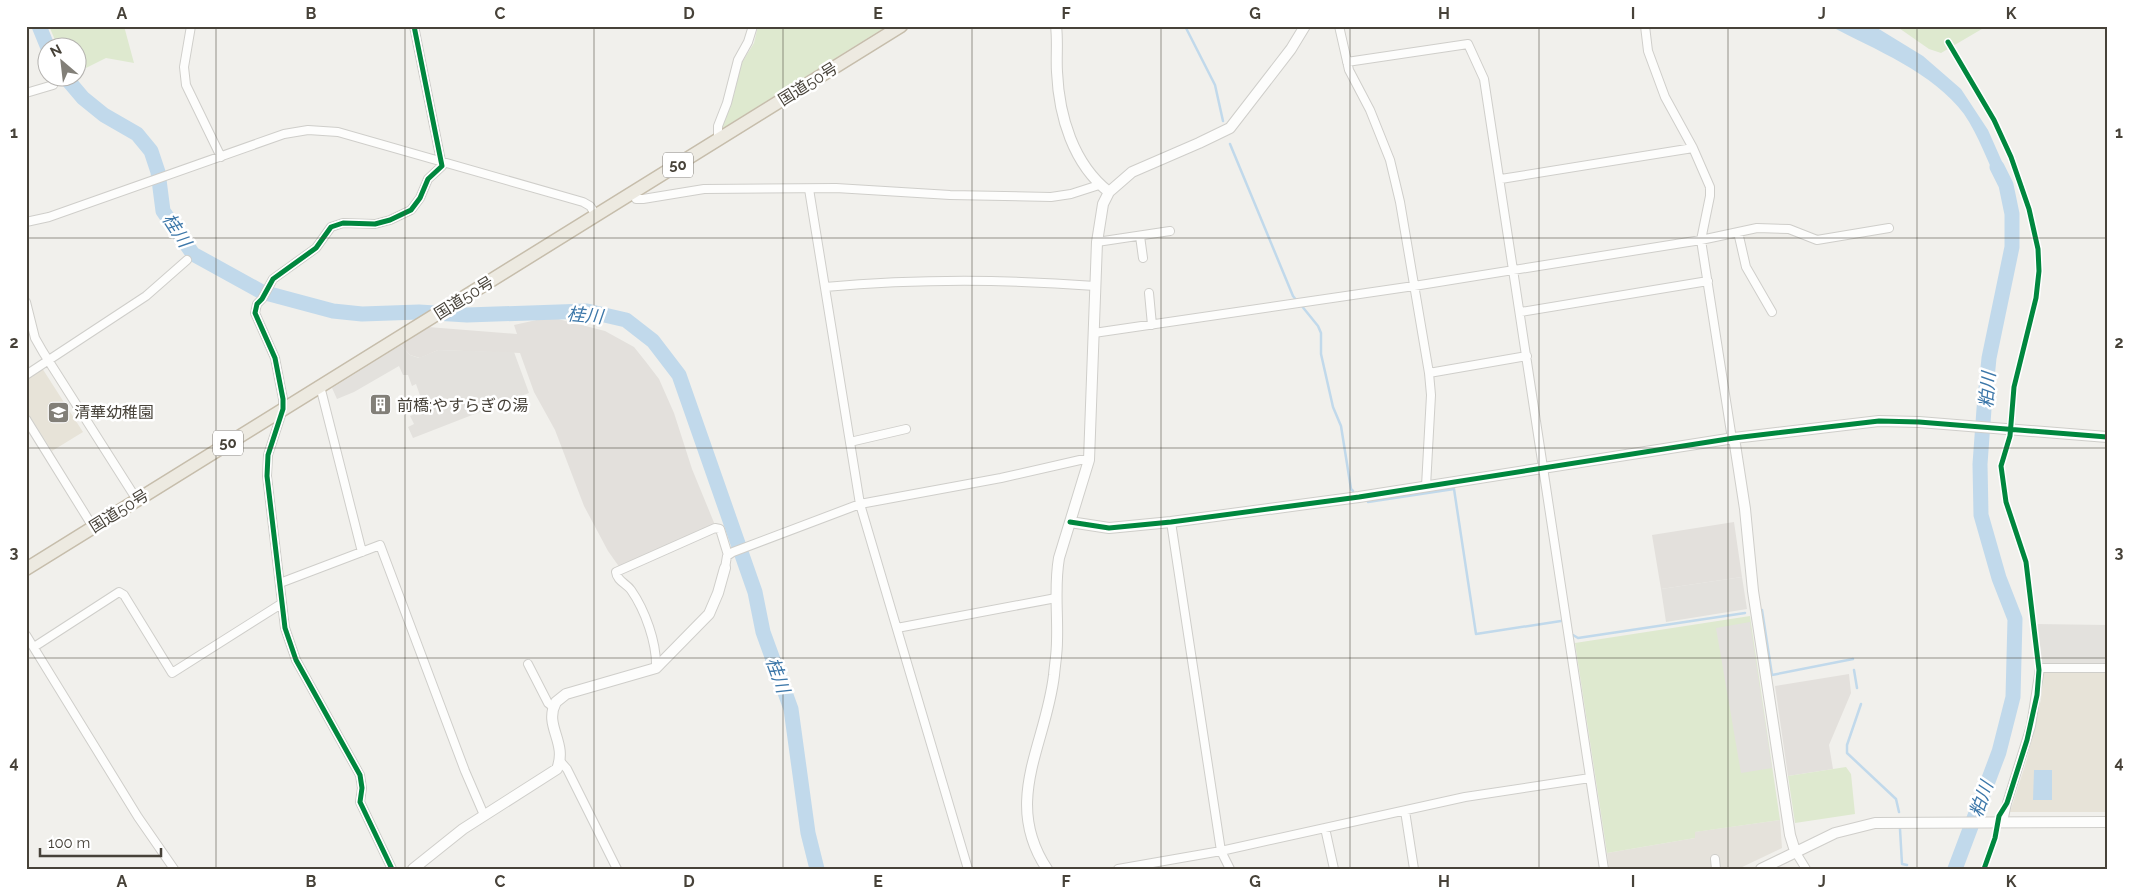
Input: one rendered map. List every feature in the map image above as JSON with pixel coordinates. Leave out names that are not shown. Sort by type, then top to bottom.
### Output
[{"type":"highway","name":"国道50号","points":[[26,568],[901,26]]},
{"type":"street","points":[[191,26],[184,67],[186,85],[221,157]]},
{"type":"street","points":[[392,869],[360,802],[362,788],[360,775],[296,660],[285,628],[267,476],[268,455],[283,409],[275,358],[254,313],[257,304],[264,297],[272,281],[316,248],[331,227],[343,223],[375,224],[390,220],[411,210],[420,198],[428,179],[442,166],[414,26]]},
{"type":"street","points":[[718,140],[718,126],[727,103],[738,60],[748,42],[753,26]]},
{"type":"street","points":[[1056,26],[1058,88],[1063,114],[1072,143],[1099,185],[1109,192]]},
{"type":"street","points":[[1047,869],[1033,845],[1026,811],[1029,781],[1053,683],[1057,642],[1056,598],[1059,558],[1089,460],[1095,286],[1100,214],[1109,192],[1132,172],[1230,128],[1291,49],[1305,26]]},
{"type":"street","points":[[1339,26],[1353,80],[1370,110],[1390,160],[1400,202],[1429,372],[1431,395],[1426,486]]},
{"type":"street","points":[[1645,26],[1648,51],[1659,81],[1693,148],[1710,187],[1710,196],[1701,240],[1745,509],[1753,590],[1790,835],[1795,851],[1806,869]]},
{"type":"street","points":[[1347,62],[1468,44],[1486,86],[1604,869]]},
{"type":"street","points":[[26,93],[43,88]]},
{"type":"street","points":[[26,222],[49,217],[284,134],[314,130],[338,132],[583,202],[590,206],[596,216]]},
{"type":"street","points":[[1501,179],[1693,148]]},
{"type":"street","points":[[632,194],[636,198],[643,199],[704,190],[836,188],[950,195],[1050,197],[1078,192],[1099,185]]},
{"type":"street","points":[[809,189],[860,504],[968,869]]},
{"type":"street","points":[[1094,333],[1414,286],[1701,240],[1757,228],[1780,228],[1798,232],[1817,240],[1889,228]]},
{"type":"street","points":[[1097,242],[1170,232]]},
{"type":"street","points":[[1738,232],[1746,268],[1772,312]]},
{"type":"street","points":[[1140,236],[1143,258]]},
{"type":"street","points":[[26,375],[151,293],[187,260]]},
{"type":"street","points":[[824,287],[974,281],[1027,281],[1095,286]]},
{"type":"street","points":[[1521,312],[1708,281]]},
{"type":"street","points":[[1149,292],[1152,325]]},
{"type":"street","points":[[26,302],[35,338],[48,362],[137,500]]},
{"type":"street","points":[[1429,372],[1527,356]]},
{"type":"street","points":[[320,386],[362,552]]},
{"type":"street","points":[[26,419],[93,527]]},
{"type":"street","points":[[1070,522],[1109,528],[1171,522],[1426,486],[1733,439],[1879,421],[2107,437]]},
{"type":"street","points":[[850,442],[906,429]]},
{"type":"street","points":[[412,869],[484,814],[551,774],[560,761],[561,753],[552,722],[553,707],[556,702],[566,694],[656,668],[708,614],[718,594],[731,554],[860,504],[1001,478],[1080,460],[1089,460]]},
{"type":"street","points":[[1171,522],[1221,851],[1230,869]]},
{"type":"street","points":[[656,668],[652,639],[643,614],[632,591],[619,579],[616,572],[715,528],[720,529],[731,554]]},
{"type":"street","points":[[280,583],[380,545],[465,771],[484,814]]},
{"type":"street","points":[[34,647],[119,592],[124,595],[172,672],[281,604]]},
{"type":"street","points":[[897,628],[1056,598]]},
{"type":"street","points":[[26,635],[138,817],[174,869]]},
{"type":"street","points":[[528,664],[548,703],[553,707]]},
{"type":"street","points":[[1998,822],[2007,803],[2031,726],[2040,668],[2107,668]]},
{"type":"street","points":[[560,761],[567,769],[617,869]]},
{"type":"street","points":[[1118,869],[1221,851],[1465,797],[1590,778]]},
{"type":"street","points":[[1405,811],[1414,869]]},
{"type":"street","points":[[1761,869],[1795,851],[1860,825],[1891,822],[2107,822]]},
{"type":"street","points":[[1324,828],[1334,869]]},
{"type":"street","points":[[1715,859],[1716,869]]},
{"type":"shaded area","points":[[541,319],[558,319],[605,331],[634,347],[659,379],[674,413],[692,469],[715,525],[620,568],[608,551],[584,506],[555,430],[534,392],[520,353],[438,350],[420,358],[410,355],[401,345],[428,327],[517,334],[514,325]]},
{"type":"shaded area","points":[[401,345],[410,355],[419,358],[438,350],[514,352],[529,393],[413,438],[408,427],[414,424],[410,416],[425,410],[416,384],[412,386],[408,375],[403,375],[399,366],[354,392],[337,399],[332,388]]},
{"type":"shaded area","points":[[42,368],[83,432],[52,451],[26,410],[26,377]]},
{"type":"shaded area","points":[[1734,522],[1742,577],[1661,589],[1652,535]]},
{"type":"shaded area","points":[[1742,577],[1747,609],[1666,622],[1661,589]]},
{"type":"shaded area","points":[[1750,622],[1772,768],[1741,773],[1716,628]]},
{"type":"shaded area","points":[[2036,624],[2107,625],[2107,665],[2040,665]]},
{"type":"shaded area","points":[[2047,670],[2107,670],[2107,812],[2010,812],[2027,759],[2041,699],[2043,674]]},
{"type":"shaded area","points":[[1849,674],[1851,693],[1829,745],[1833,769],[1788,776],[1775,686]]},
{"type":"shaded area","points":[[1780,820],[1782,848],[1738,869],[1609,869],[1607,853],[1695,838],[1694,832]]},
{"type":"green space","points":[[49,26],[124,26],[134,63],[106,58],[88,67],[88,38],[54,38]]},
{"type":"green space","points":[[758,26],[887,26],[723,128],[722,126],[734,95],[741,64],[754,43]]},
{"type":"green space","points":[[1896,26],[1987,26],[1941,53],[1929,49]]},
{"type":"green space","points":[[1750,616],[1780,820],[1695,832],[1695,838],[1607,853],[1575,643]]},
{"type":"green space","points":[[1846,767],[1851,774],[1855,814],[1795,823],[1788,776]]},
{"type":"water","points":[[1830,26],[1874,26],[1923,56],[1961,89],[1988,130],[2011,182],[2000,187],[1969,122],[1951,99],[1937,86],[1902,63]]},
{"type":"water","points":[[2034,770],[2052,770],[2052,800],[2033,800]]},
{"type":"waterway","name":"桂川","points":[[39,26],[44,38]]},
{"type":"waterway","points":[[1185,26],[1215,85],[1223,121]]},
{"type":"waterway","name":"桂川","points":[[74,88],[83,98],[104,115],[137,134],[151,151],[158,172],[163,211],[193,254],[262,292],[333,311],[362,314],[419,312],[467,315],[587,311],[626,320],[653,341],[679,375],[755,592],[763,632],[791,709],[808,833],[817,869]]},
{"type":"waterway","points":[[1230,144],[1293,296],[1297,301]]},
{"type":"waterway","name":"粕川","points":[[1955,869],[1999,752],[2013,697],[2015,619],[1999,578],[1981,515],[1980,464],[1989,358],[2012,247],[2012,214],[2006,185],[1997,167]]},
{"type":"waterway","points":[[1301,305],[1318,326],[1321,333],[1321,354],[1333,407],[1341,426],[1351,489],[1353,491]]},
{"type":"waterway","points":[[1368,502],[1454,489],[1476,634],[1561,621]]},
{"type":"waterway","points":[[1762,610],[1772,675],[1853,659]]},
{"type":"waterway","points":[[1573,635],[1578,638],[1745,613]]},
{"type":"waterway","points":[[1854,670],[1857,688]]},
{"type":"waterway","points":[[1861,704],[1847,745],[1847,753],[1896,799],[1899,812]]},
{"type":"waterway","points":[[1900,829],[1902,864],[1907,865]]},
{"type":"cycle path","points":[[392,869],[360,802],[362,788],[360,775],[296,660],[285,628],[267,476],[268,455],[283,409],[283,399],[275,358],[255,313],[257,304],[262,299],[273,279],[316,248],[331,227],[343,223],[375,224],[390,220],[411,210],[420,198],[428,179],[442,166],[414,26]]},
{"type":"cycle path","points":[[1948,42],[1994,120],[2011,157],[2029,209],[2038,249],[2039,271],[2036,298],[2014,387],[2010,436],[2001,466],[2006,502],[2026,562],[2039,670],[2037,695],[2027,740],[2007,803],[1999,816],[1995,838],[1984,869]]},
{"type":"cycle path","points":[[1070,522],[1109,528],[1171,522],[1359,497],[1734,438],[1879,421],[1919,422],[2107,437]]},
{"type":"place","name":"前橋;やすらぎの湯","points":[[381,405]]},
{"type":"place","name":"清華幼稚園","points":[[58,412]]}]
